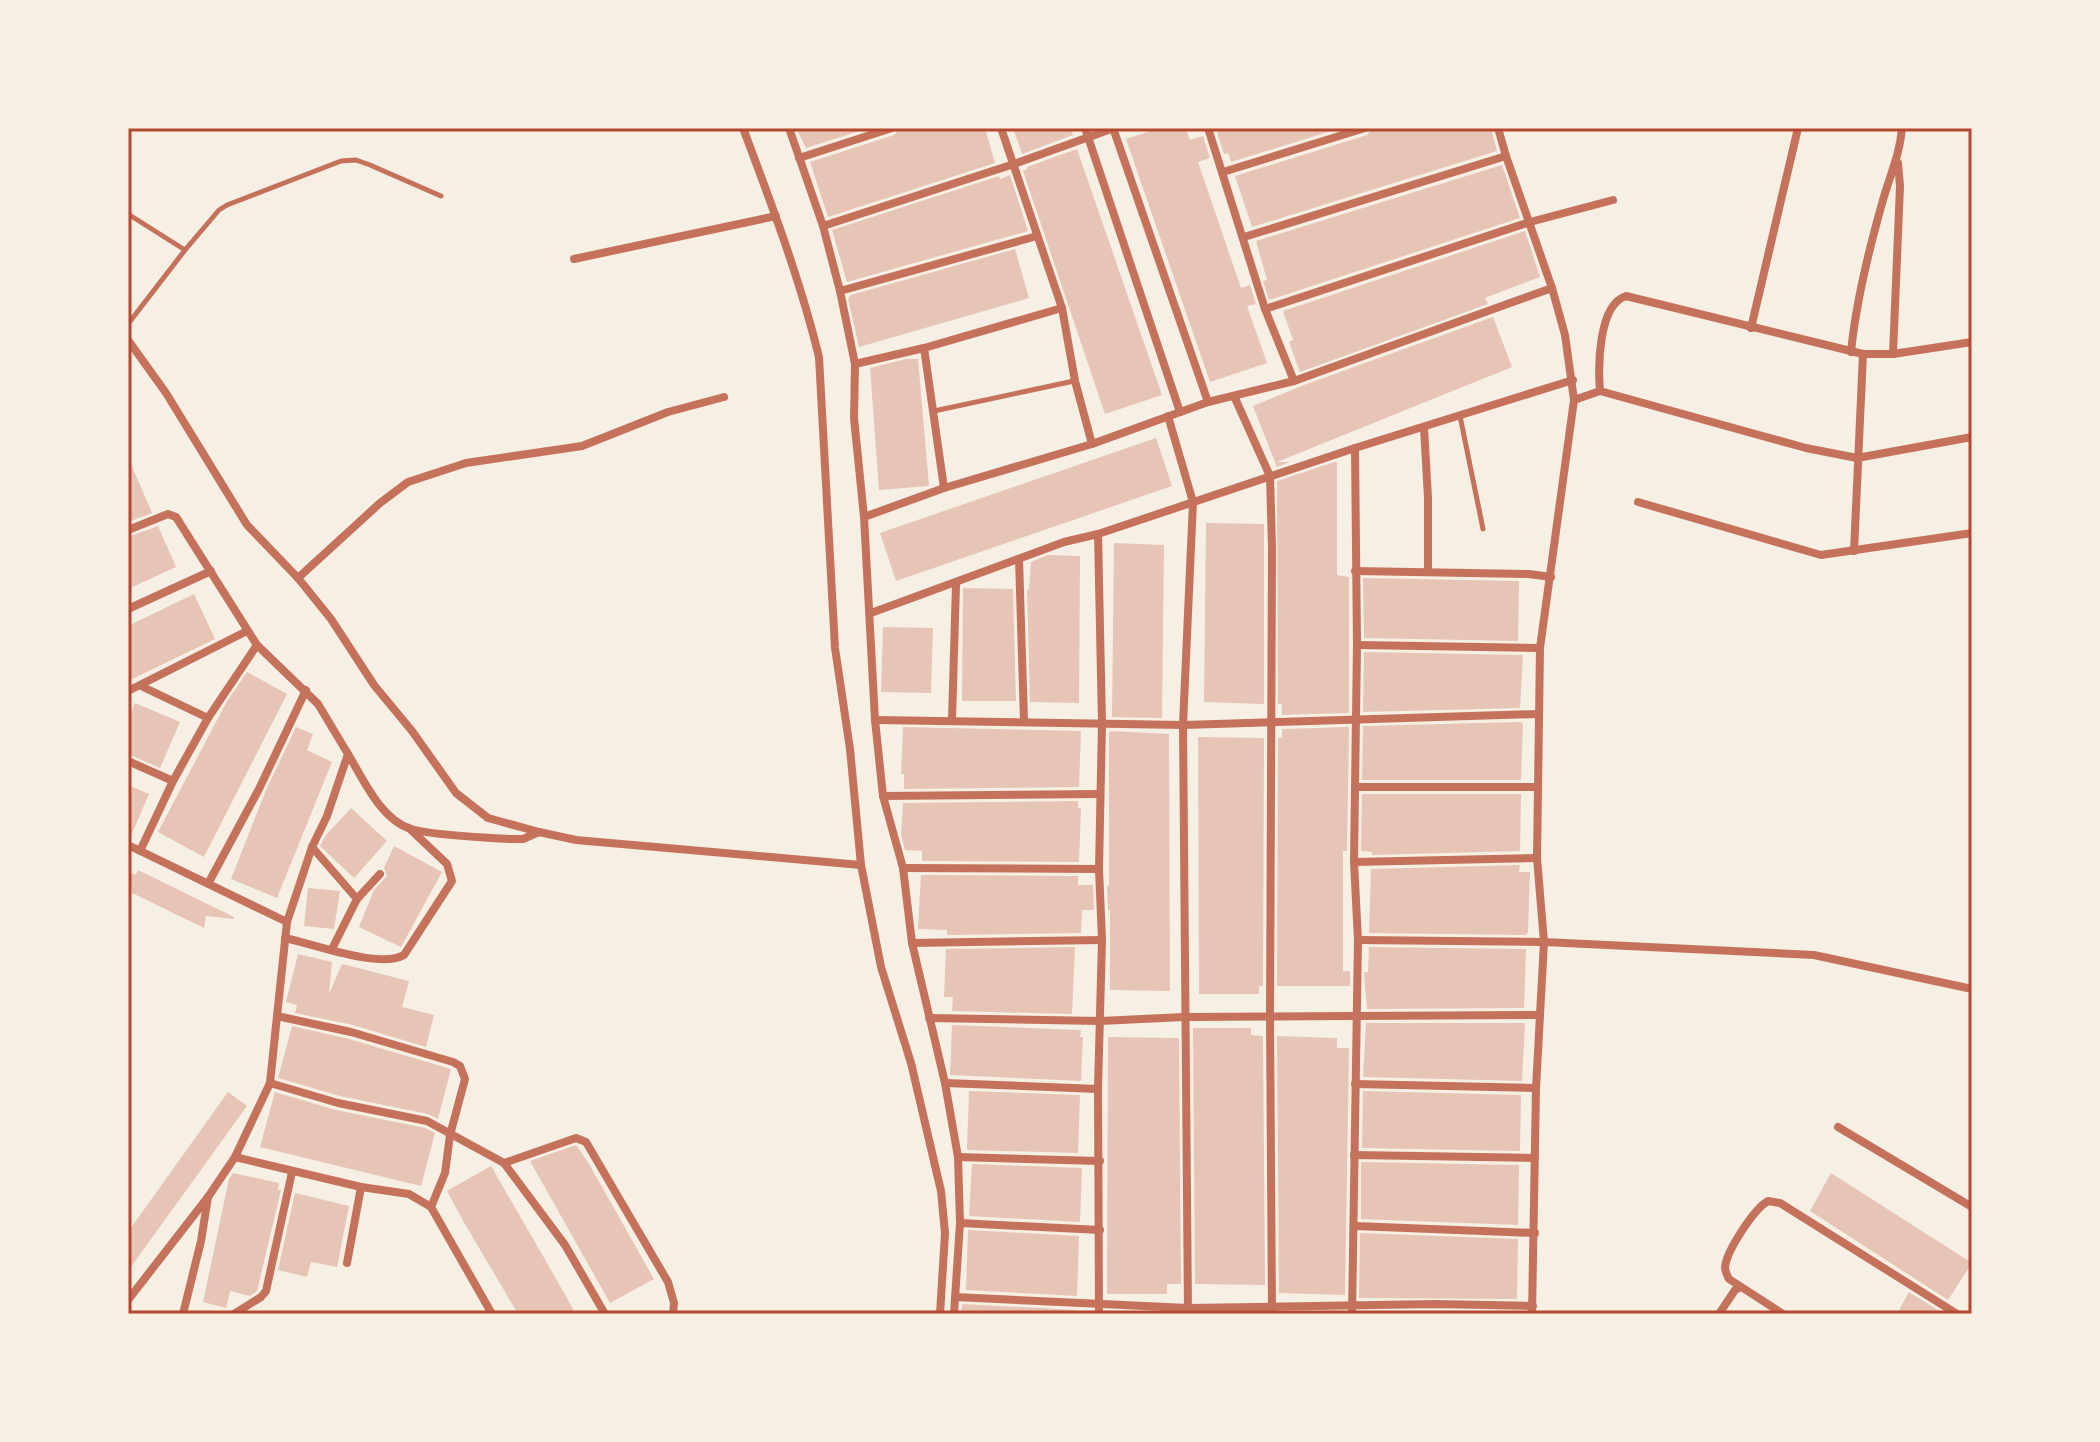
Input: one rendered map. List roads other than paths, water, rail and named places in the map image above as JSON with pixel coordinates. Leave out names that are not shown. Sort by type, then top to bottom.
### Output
[{"type":"street","points":[[743,128],[810,317],[819,357],[835,648],[850,749],[861,865],[881,967],[911,1063],[941,1191],[945,1233],[940,1314]]},
{"type":"street","points":[[789,128],[823,226],[855,364],[854,418],[883,796],[903,868],[912,943],[945,1083],[958,1157],[960,1223],[954,1314]]},
{"type":"street","points":[[799,158],[892,128]]},
{"type":"street","points":[[1001,128],[1062,308],[1075,381],[1092,444]]},
{"type":"street","points":[[1085,128],[1180,412]]},
{"type":"street","points":[[823,226],[1114,128],[1208,402]]},
{"type":"street","points":[[1208,128],[1265,309],[1294,381]]},
{"type":"street","points":[[1223,172],[1365,128]]},
{"type":"street","points":[[955,1297],[1099,1309],[1532,1310],[1536,1088],[1544,942],[1537,858],[1540,648],[1574,400],[1565,335],[1552,288],[1498,128]]},
{"type":"street","points":[[1751,328],[1798,128]]},
{"type":"street","points":[[1893,354],[1900,186],[1898,159],[1902,128]]},
{"type":"street","points":[[1244,237],[1506,156]]},
{"type":"street","points":[[1851,352],[1872,244],[1898,159]]},
{"type":"street","points":[[1265,309],[1530,222],[1613,200]]},
{"type":"street","points":[[574,259],[776,216]]},
{"type":"street","points":[[840,291],[1037,236]]},
{"type":"street","points":[[864,517],[944,488],[1092,444],[1208,402],[1294,381],[1552,288]]},
{"type":"street","points":[[1600,391],[1598,354],[1614,304],[1620,298],[1633,296],[1863,354],[1893,354],[1972,342]]},
{"type":"street","points":[[855,364],[924,348],[1062,308]]},
{"type":"street","points":[[128,340],[166,393],[247,525],[298,578],[331,619],[374,685],[412,731],[456,793],[488,818],[576,840],[861,865]]},
{"type":"street","points":[[924,348],[944,488]]},
{"type":"street","points":[[1854,551],[1863,354]]},
{"type":"street","points":[[871,613],[1064,542],[1098,534],[1355,448],[1573,380]]},
{"type":"street","points":[[1574,400],[1600,391],[1806,448],[1857,458],[1972,437]]},
{"type":"street","points":[[1234,396],[1270,476],[1272,1310]]},
{"type":"street","points":[[298,578],[380,503],[408,482],[466,463],[582,446],[668,412],[724,397]]},
{"type":"street","points":[[1168,416],[1193,502],[1183,725],[1188,1311]]},
{"type":"street","points":[[1424,428],[1428,571]]},
{"type":"street","points":[[1352,1310],[1358,940],[1354,862],[1357,645],[1355,448]]},
{"type":"street","points":[[1638,502],[1821,555],[1972,533]]},
{"type":"street","points":[[128,530],[168,514],[176,517],[257,645],[318,704],[367,787],[389,814],[409,828],[447,864],[452,875],[451,887],[404,955],[396,959],[364,958],[285,938]]},
{"type":"street","points":[[1098,534],[1102,723],[1099,794],[1102,940],[1098,1089],[1099,1309]]},
{"type":"street","points":[[1019,559],[1024,721]]},
{"type":"street","points":[[128,609],[211,571]]},
{"type":"street","points":[[1355,571],[1551,577]]},
{"type":"street","points":[[952,720],[956,584]]},
{"type":"street","points":[[128,691],[247,631]]},
{"type":"street","points":[[140,851],[173,781],[208,718],[257,645]]},
{"type":"street","points":[[1357,645],[1540,648]]},
{"type":"street","points":[[141,686],[208,718]]},
{"type":"street","points":[[209,882],[259,789],[306,690]]},
{"type":"street","points":[[875,720],[1183,725],[1537,714]]},
{"type":"street","points":[[128,1300],[235,1157],[270,1083],[287,922],[348,754]]},
{"type":"street","points":[[128,761],[173,781]]},
{"type":"street","points":[[1355,787],[1538,787]]},
{"type":"street","points":[[883,796],[1099,794]]},
{"type":"street","points":[[409,828],[509,839],[523,839],[539,832]]},
{"type":"street","points":[[128,845],[287,922]]},
{"type":"street","points":[[312,847],[357,899]]},
{"type":"street","points":[[1354,862],[1537,858]]},
{"type":"street","points":[[903,868],[1099,869]]},
{"type":"street","points":[[332,949],[357,899],[380,874]]},
{"type":"street","points":[[912,943],[1102,940]]},
{"type":"street","points":[[1358,940],[1544,942],[1814,955],[1972,989]]},
{"type":"street","points":[[929,1018],[1100,1021],[1184,1017],[1540,1015]]},
{"type":"street","points":[[277,1016],[351,1032],[460,1066],[465,1079],[450,1135],[445,1173],[431,1207]]},
{"type":"street","points":[[270,1083],[338,1103],[427,1121],[504,1163],[565,1245],[605,1314]]},
{"type":"street","points":[[945,1083],[1098,1089]]},
{"type":"street","points":[[1355,1084],[1536,1088]]},
{"type":"street","points":[[1838,1127],[1972,1207]]},
{"type":"street","points":[[504,1163],[576,1138],[586,1142],[668,1282],[674,1303],[673,1314]]},
{"type":"street","points":[[1354,1155],[1535,1158]]},
{"type":"street","points":[[235,1157],[361,1187],[409,1194],[431,1207],[492,1314]]},
{"type":"street","points":[[958,1157],[1100,1161]]},
{"type":"street","points":[[234,1314],[266,1291],[292,1172]]},
{"type":"street","points":[[347,1263],[361,1187]]},
{"type":"street","points":[[183,1314],[208,1197]]},
{"type":"street","points":[[1783,1314],[1729,1279],[1726,1264],[1756,1210],[1765,1202],[1772,1201],[1780,1203],[1957,1314]]},
{"type":"street","points":[[960,1223],[1100,1230]]},
{"type":"street","points":[[1355,1226],[1535,1233]]},
{"type":"street","points":[[1719,1314],[1740,1287]]},
{"type":"lane","points":[[128,324],[219,210],[341,161],[356,160],[441,196]]},
{"type":"lane","points":[[128,214],[185,250]]},
{"type":"lane","points":[[934,411],[1075,381]]},
{"type":"lane","points":[[1460,416],[1483,529]]}]
